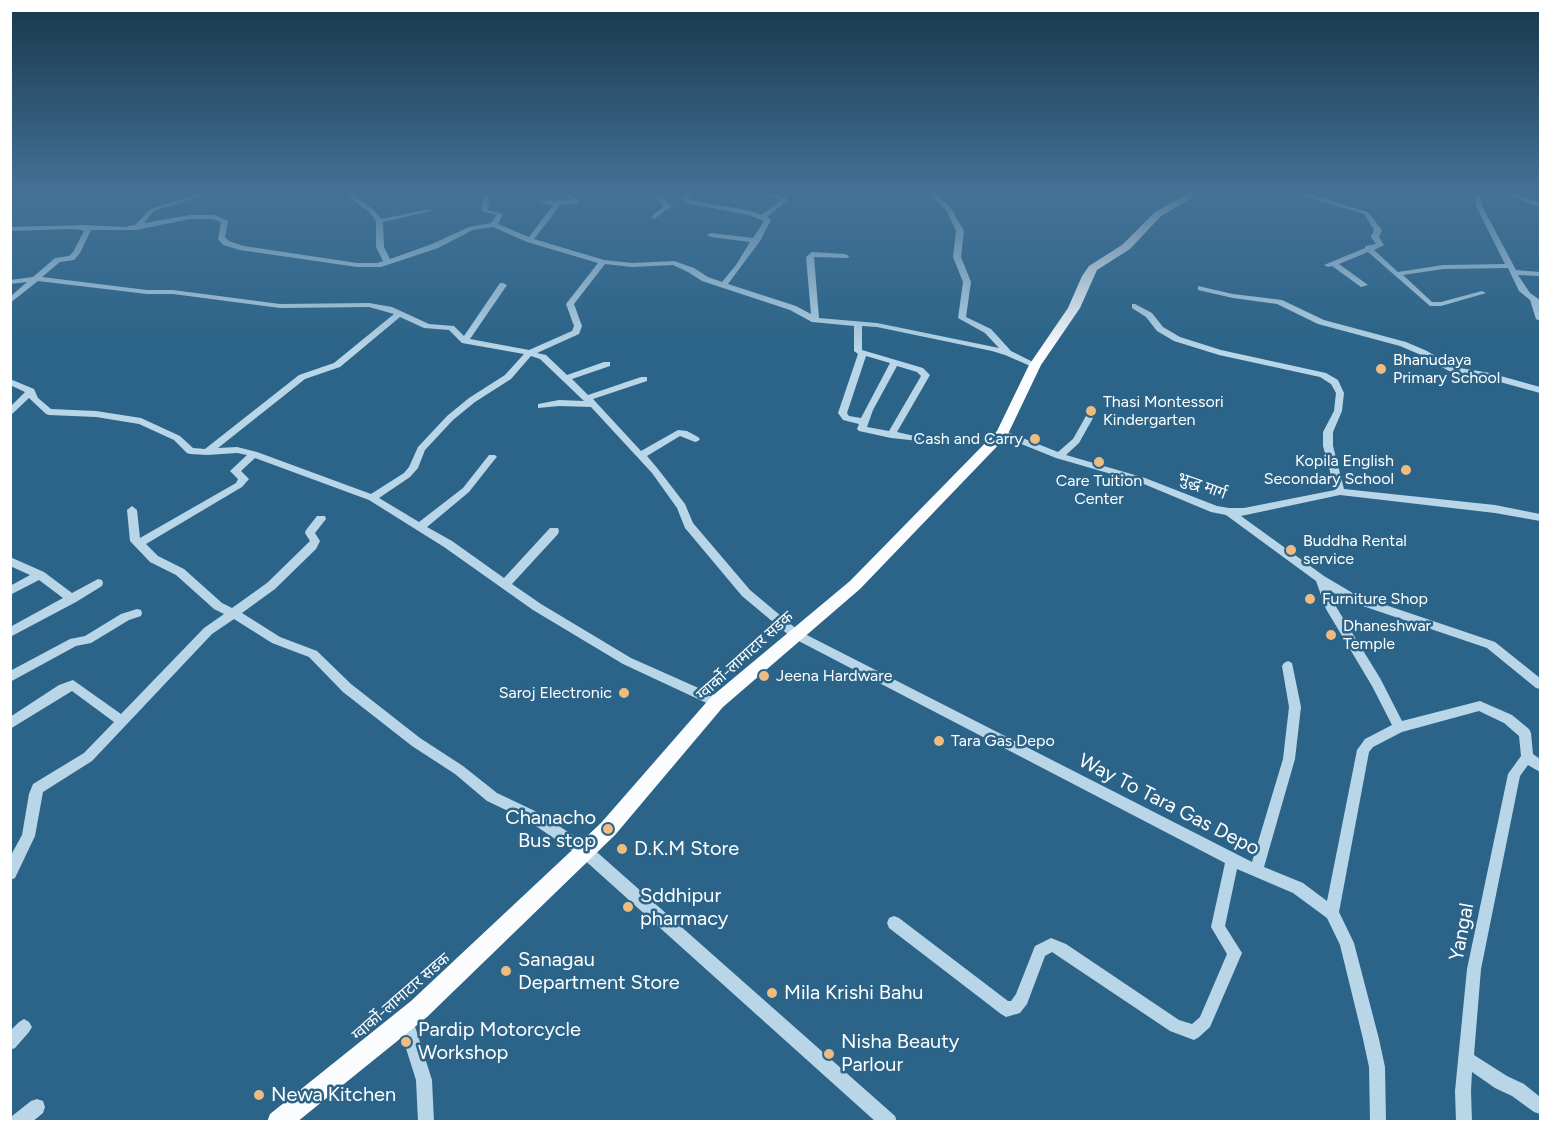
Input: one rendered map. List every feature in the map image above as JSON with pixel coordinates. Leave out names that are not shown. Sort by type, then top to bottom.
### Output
[{"type":"main road","name":"ग्वार्को-लामाटार सडक","points":[[278,1122],[405,1020],[608,829],[717,702],[855,585],[1002,433],[1035,365],[1074,308],[1088,276],[1094,268],[1128,245]]},
{"type":"street","points":[[10,301],[58,260],[71,258],[81,245]]},
{"type":"street","points":[[232,245],[357,265],[378,265],[437,245]]},
{"type":"street","points":[[380,245],[387,261]]},
{"type":"street","points":[[546,245],[603,262],[632,265],[674,263],[723,286],[793,308],[815,320],[858,323],[1008,353],[1035,365]]},
{"type":"street","points":[[723,286],[753,245]]},
{"type":"street","points":[[958,245],[957,257],[967,282],[962,318],[988,331],[1008,353]]},
{"type":"street","points":[[1364,285],[1331,264],[1380,245]]},
{"type":"street","points":[[1500,245],[1522,289],[1537,301],[1540,319]]},
{"type":"street","points":[[1368,248],[1430,304],[1441,304],[1482,293]]},
{"type":"street","points":[[815,320],[810,257],[812,254],[845,256]]},
{"type":"street","points":[[372,498],[407,474],[413,468],[421,449],[450,418],[471,400],[508,377],[530,352],[576,332],[578,326],[570,304],[603,262]]},
{"type":"street","points":[[1397,274],[1443,267],[1513,269],[1540,274]]},
{"type":"street","points":[[10,282],[38,279],[147,292],[173,292],[280,306],[369,305],[389,309],[428,326],[451,328],[465,341],[530,352]]},
{"type":"street","points":[[465,341],[503,285]]},
{"type":"street","points":[[1201,288],[1233,296],[1279,302],[1321,322],[1403,344],[1424,352],[1452,369],[1490,376],[1540,390]]},
{"type":"street","points":[[1135,306],[1149,315],[1160,329],[1177,339],[1219,352],[1323,375],[1335,382],[1340,393],[1338,411],[1328,432],[1328,446],[1340,492]]},
{"type":"street","points":[[207,453],[302,377],[337,365],[399,314]]},
{"type":"street","points":[[858,323],[858,351],[920,370],[926,375],[891,435]]},
{"type":"street","name":"Way To Tara Gas Depo","points":[[530,352],[549,362],[590,401],[655,471],[681,507],[689,525],[746,593],[795,634],[1232,860],[1298,888],[1332,913]]},
{"type":"street","points":[[862,354],[842,413],[846,418],[864,422]]},
{"type":"street","points":[[894,363],[862,429],[916,439]]},
{"type":"street","points":[[565,379],[608,364]]},
{"type":"street","points":[[541,406],[590,401],[644,380]]},
{"type":"street","points":[[10,382],[31,391],[34,399],[49,412],[96,414],[141,421],[177,438],[190,450],[207,453],[237,450],[254,453],[372,498],[420,527],[537,607],[627,661],[717,702]]},
{"type":"street","points":[[10,413],[31,391]]},
{"type":"street","points":[[1059,456],[1076,441],[1089,418]]},
{"type":"street","points":[[641,456],[678,433],[695,438]]},
{"type":"street","name":"भुद्ध मार्ग","points":[[1002,433],[1059,456],[1142,480],[1215,509],[1230,512],[1244,512],[1340,492],[1494,509],[1540,517]]},
{"type":"street","points":[[139,543],[239,485],[244,479],[235,471],[254,453]]},
{"type":"street","points":[[420,527],[466,490],[492,457]]},
{"type":"street","points":[[132,510],[134,538],[154,559],[180,572],[218,606],[276,640],[313,654],[347,688],[416,742],[459,770],[492,797],[532,816],[585,851],[889,1122]]},
{"type":"street","points":[[1230,512],[1320,579],[1352,598],[1491,645],[1540,684]]},
{"type":"street","points":[[10,873],[28,836],[38,788],[88,757],[208,631],[271,586],[312,546],[315,541],[310,533],[321,519]]},
{"type":"street","points":[[505,584],[554,531]]},
{"type":"street","points":[[10,561],[40,575],[72,599]]},
{"type":"street","points":[[10,591],[40,575]]},
{"type":"street","points":[[1320,579],[1330,606],[1376,682],[1399,727]]},
{"type":"street","points":[[10,633],[98,583]]},
{"type":"street","points":[[10,677],[74,642],[87,640],[125,617],[136,613]]},
{"type":"street","points":[[1256,871],[1289,759],[1295,707],[1288,666]]},
{"type":"street","points":[[10,724],[63,689],[73,685],[122,721]]},
{"type":"street","points":[[1378,1122],[1377,1067],[1371,1039],[1347,944],[1332,913],[1363,750],[1369,743],[1399,727],[1480,706],[1508,719],[1525,733],[1527,757],[1540,765]]},
{"type":"street","name":"Yangal","points":[[1464,1122],[1463,1091],[1476,958],[1514,774],[1527,757]]},
{"type":"street","points":[[894,923],[1006,1009],[1016,1008],[1022,999],[1040,951],[1051,945],[1175,1026],[1194,1032],[1205,1022],[1235,953],[1218,927],[1232,860]]},
{"type":"street","points":[[405,1020],[424,1080],[426,1122]]},
{"type":"street","points":[[10,1043],[24,1027]]},
{"type":"street","points":[[1466,1059],[1540,1106]]},
{"type":"street","points":[[18,1122],[37,1107]]},
{"type":"place","name":"Bhanudaya Primary School","points":[[1381,369]]},
{"type":"place","name":"Thasi Montessori Kindergarten","points":[[1091,411]]},
{"type":"place","name":"Cash and Carry","points":[[1035,439]]},
{"type":"place","name":"Care Tuition Center","points":[[1099,462]]},
{"type":"place","name":"Kopila English Secondary School","points":[[1406,470]]},
{"type":"place","name":"Buddha Rental service","points":[[1291,550]]},
{"type":"place","name":"Furniture Shop","points":[[1310,599]]},
{"type":"place","name":"Dhaneshwar Temple","points":[[1331,635]]},
{"type":"place","name":"Jeena Hardware","points":[[764,676]]},
{"type":"place","name":"Saroj Electronic","points":[[624,693]]},
{"type":"place","name":"Tara Gas Depo","points":[[939,741]]},
{"type":"place","name":"Chanacho Bus stop","points":[[608,829]]},
{"type":"place","name":"D.K.M Store","points":[[622,849]]},
{"type":"place","name":"Sddhipur pharmacy","points":[[628,907]]},
{"type":"place","name":"Sanagau Department Store","points":[[506,971]]},
{"type":"place","name":"Mila Krishi Bahu","points":[[772,993]]},
{"type":"place","name":"Pardip Motorcycle Workshop","points":[[406,1042]]},
{"type":"place","name":"Nisha Beauty Parlour","points":[[829,1054]]},
{"type":"place","name":"Newa Kitchen","points":[[259,1095]]}]
